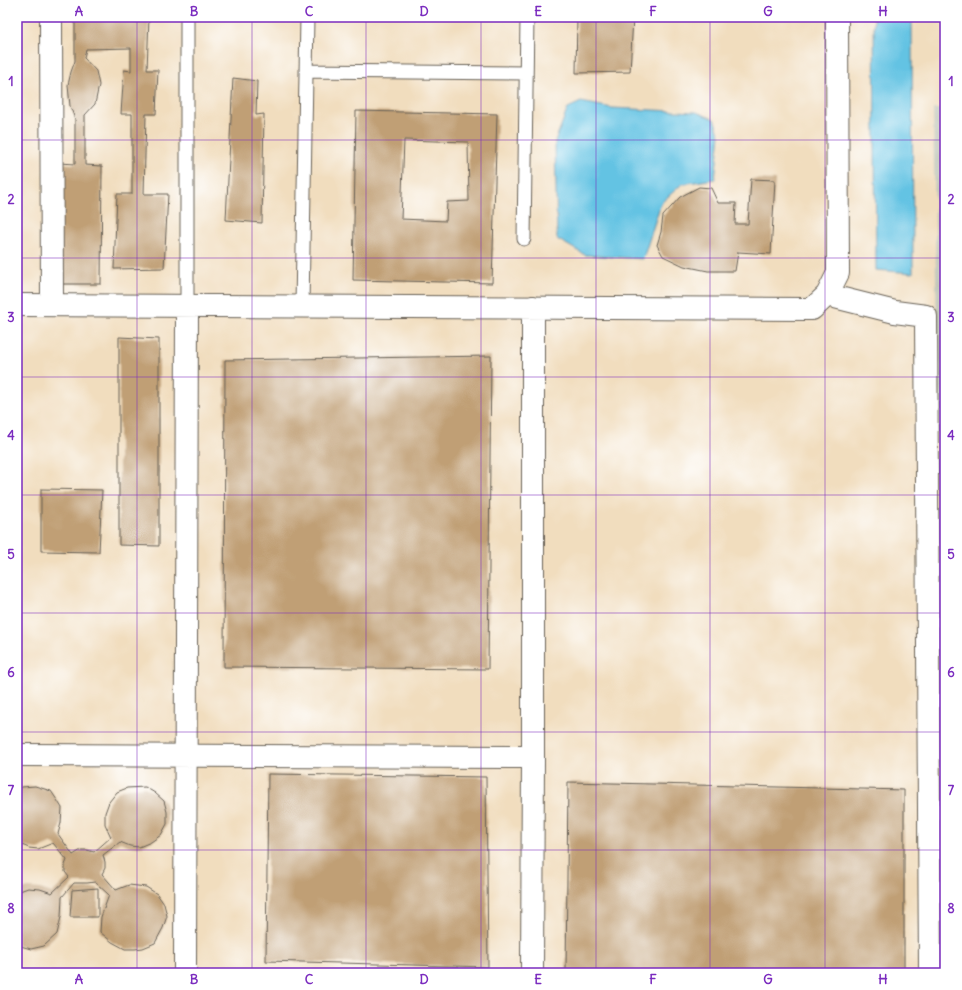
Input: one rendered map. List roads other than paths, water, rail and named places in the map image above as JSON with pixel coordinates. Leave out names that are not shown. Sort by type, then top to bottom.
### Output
[{"type":"street","points":[[51,17],[52,305]]},
{"type":"street","points":[[17,305],[812,309],[827,295],[838,273],[837,17]]},
{"type":"street","points":[[827,295],[895,312],[926,316],[930,973]]},
{"type":"street","points":[[185,973],[187,306]]},
{"type":"street","points":[[532,973],[533,307]]},
{"type":"street","points":[[17,755],[533,757]]},
{"type":"lane","points":[[187,17],[187,306]]},
{"type":"lane","points":[[302,306],[308,17]]},
{"type":"lane","points":[[524,239],[527,17]]},
{"type":"lane","points":[[306,71],[526,73]]},
{"type":"water","points":[[874,17],[912,17],[913,273],[876,270]]},
{"type":"water","points":[[581,102],[612,108],[696,112],[714,119],[720,135],[715,179],[682,184],[661,203],[643,259],[585,255],[557,239],[555,141],[568,108]]}]
